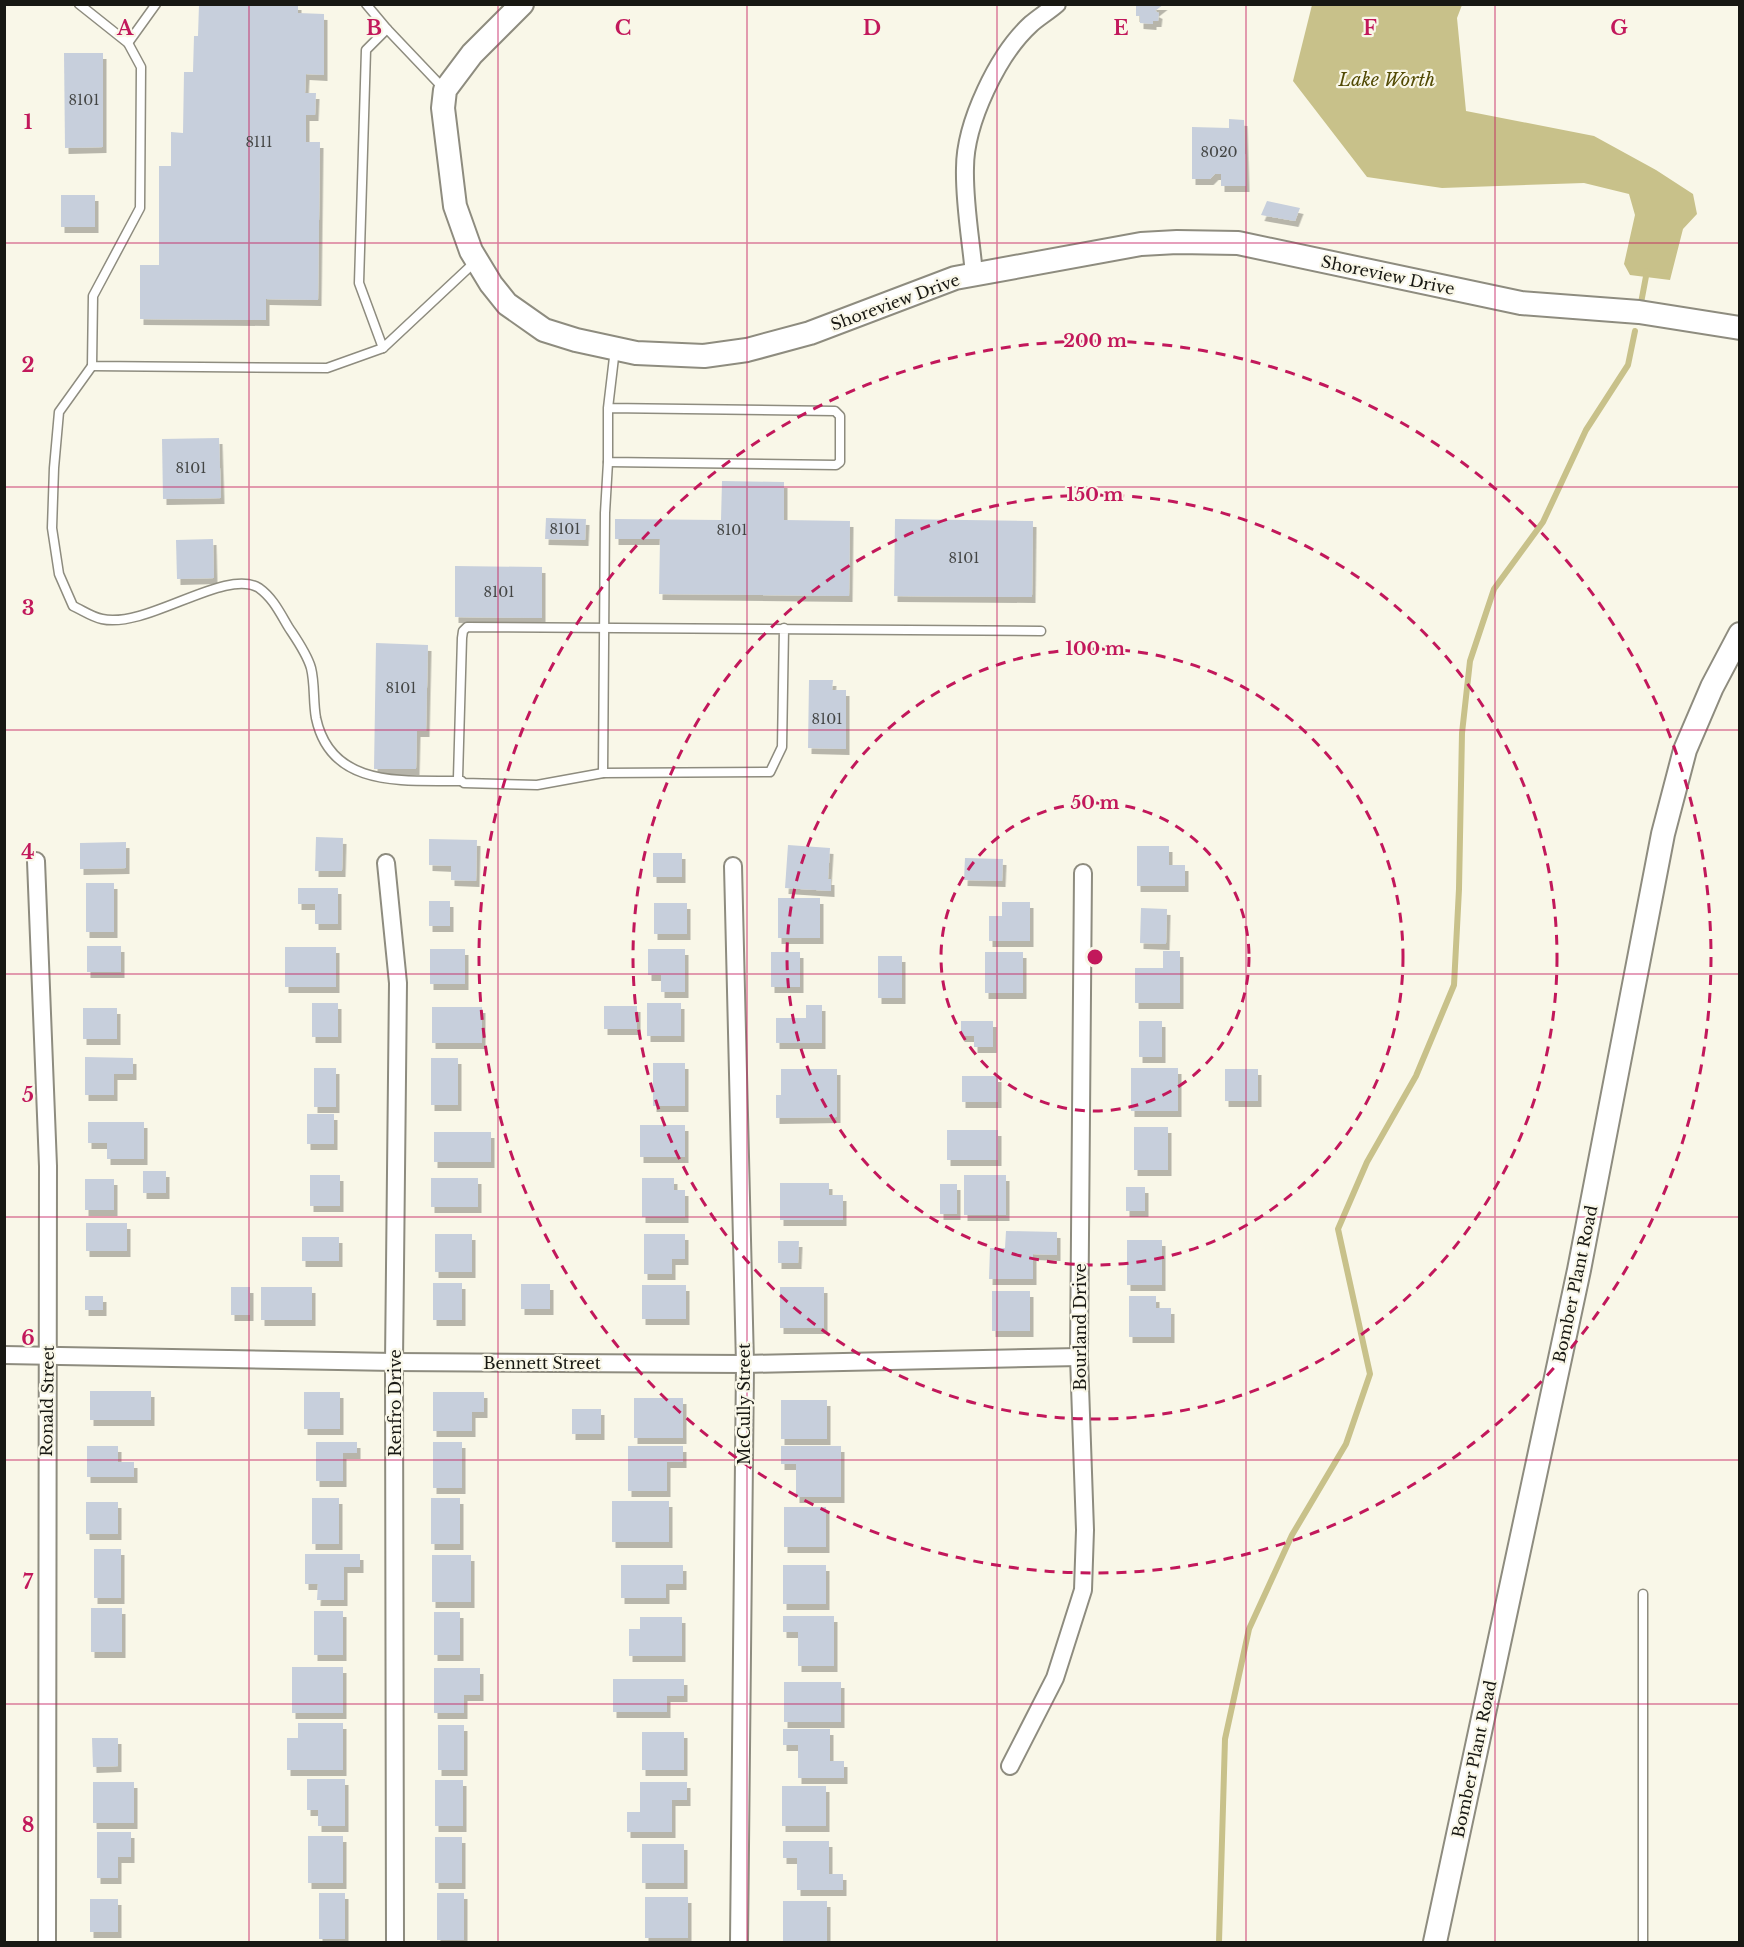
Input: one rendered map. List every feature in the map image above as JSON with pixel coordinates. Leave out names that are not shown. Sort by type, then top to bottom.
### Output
[{"type":"street","points":[[445,90],[472,54],[522,4]]},
{"type":"street","points":[[974,274],[965,167],[971,130],[979,105],[1004,58],[1030,25],[1057,4]]},
{"type":"street","name":"Shoreview Drive","points":[[445,90],[443,108],[455,206],[477,261],[507,304],[544,330],[636,353],[705,356],[747,350],[810,333],[954,278],[1141,244],[1238,243],[1521,303],[1640,312],[1740,328]]},
{"type":"street","name":"Bomber Plant Road","points":[[1435,1942],[1579,1270],[1663,834],[1685,750],[1712,687],[1740,634]]},
{"type":"street","name":"Ronald Street","points":[[36,861],[48,1166],[47,1942]]},
{"type":"street","name":"Renfro Drive","points":[[386,863],[398,984],[394,1362],[395,1942]]},
{"type":"street","name":"McCully Street","points":[[733,866],[745,1364],[740,1942]]},
{"type":"street","name":"Bourland Drive","points":[[1010,1766],[1055,1678],[1083,1590],[1085,1530],[1079,1357],[1083,873]]},
{"type":"street","name":"Bennett Street","points":[[4,1354],[394,1362],[745,1364],[1079,1357]]},
{"type":"lane","points":[[79,4],[128,43],[141,67],[140,208],[93,296],[92,366],[59,412],[52,528],[59,574],[73,606],[103,619],[126,618],[176,605],[231,582],[247,582],[269,595],[301,646],[311,668],[316,718],[323,741],[336,758],[358,771],[381,780],[460,781],[464,783],[537,785],[603,772],[770,771],[782,747],[784,628]]},
{"type":"lane","points":[[128,43],[156,4]]},
{"type":"lane","points":[[366,4],[445,90]]},
{"type":"lane","points":[[383,348],[359,283],[366,50],[387,29]]},
{"type":"lane","points":[[92,366],[327,368],[383,348],[477,261]]},
{"type":"lane","points":[[603,772],[605,513],[608,408],[615,349]]},
{"type":"lane","points":[[608,408],[835,411],[840,416],[840,462],[836,465],[608,462]]},
{"type":"lane","points":[[460,781],[463,631],[467,627],[1041,631]]},
{"type":"lane","points":[[1643,1593],[1644,1942]]},
{"type":"water","name":"Lake Worth","points":[[1312,5],[1462,5],[1457,18],[1466,111],[1594,136],[1656,170],[1693,194],[1697,214],[1683,229],[1670,280],[1630,275],[1624,264],[1635,215],[1629,194],[1584,183],[1442,188],[1367,177],[1293,81]]},
{"type":"building","points":[[199,4],[298,4],[298,13],[324,14],[324,75],[306,74],[305,93],[316,93],[315,115],[306,115],[306,142],[320,142],[318,300],[266,299],[266,320],[140,319],[140,265],[159,265],[159,166],[171,166],[171,132],[183,133],[184,72],[193,72],[194,36],[198,36]]},
{"type":"building","points":[[1136,4],[1164,4],[1155,11],[1159,13],[1158,21],[1153,21],[1153,24],[1140,23],[1140,16],[1136,16]]},
{"type":"building","points":[[64,53],[103,53],[103,147],[65,148]]},
{"type":"building","points":[[1229,119],[1244,120],[1246,186],[1221,186],[1221,174],[1215,174],[1210,179],[1192,179],[1192,127],[1229,128]]},
{"type":"building","points":[[61,195],[95,195],[95,227],[61,227]]},
{"type":"building","points":[[1267,201],[1300,208],[1295,221],[1261,215]]},
{"type":"building","points":[[219,438],[221,498],[163,499],[162,439]]},
{"type":"building","points":[[722,481],[784,482],[784,520],[850,521],[849,596],[659,594],[660,539],[615,539],[615,519],[721,520]]},
{"type":"building","points":[[546,518],[586,519],[585,540],[545,539]]},
{"type":"building","points":[[895,519],[1033,521],[1032,597],[894,596]]},
{"type":"building","points":[[213,539],[214,578],[177,579],[176,540]]},
{"type":"building","points":[[455,566],[542,567],[542,618],[455,617]]},
{"type":"building","points":[[376,643],[428,645],[426,731],[417,731],[416,769],[374,769]]},
{"type":"building","points":[[809,680],[833,680],[832,690],[846,690],[846,749],[808,748]]},
{"type":"building","points":[[316,837],[343,838],[342,871],[315,871]]},
{"type":"building","points":[[429,839],[477,840],[476,881],[451,880],[451,866],[429,865]]},
{"type":"building","points":[[126,842],[126,868],[80,869],[80,843]]},
{"type":"building","points":[[788,845],[830,848],[828,879],[831,879],[831,891],[785,888]]},
{"type":"building","points":[[1137,846],[1169,846],[1169,865],[1185,865],[1185,886],[1137,886]]},
{"type":"building","points":[[653,853],[682,853],[682,877],[653,877]]},
{"type":"building","points":[[965,858],[1003,859],[1002,881],[964,880]]},
{"type":"building","points":[[86,883],[114,883],[114,932],[86,932]]},
{"type":"building","points":[[298,888],[338,888],[338,924],[315,924],[315,904],[298,904]]},
{"type":"building","points":[[778,898],[820,898],[820,938],[778,938]]},
{"type":"building","points":[[429,901],[450,901],[450,926],[429,926]]},
{"type":"building","points":[[1002,902],[1030,902],[1030,941],[989,941],[989,916],[1002,916]]},
{"type":"building","points":[[654,903],[687,903],[687,934],[654,934]]},
{"type":"building","points":[[1141,908],[1167,909],[1166,944],[1140,943]]},
{"type":"building","points":[[87,946],[121,946],[121,972],[87,972]]},
{"type":"building","points":[[285,947],[336,947],[336,987],[285,987]]},
{"type":"building","points":[[430,949],[465,949],[465,984],[430,984]]},
{"type":"building","points":[[648,949],[685,949],[685,992],[661,992],[661,975],[648,975]]},
{"type":"building","points":[[1163,951],[1180,951],[1180,1003],[1135,1003],[1135,968],[1163,968]]},
{"type":"building","points":[[771,952],[800,952],[800,987],[771,987]]},
{"type":"building","points":[[985,952],[1023,952],[1023,993],[985,993]]},
{"type":"building","points":[[878,956],[902,956],[902,998],[878,998]]},
{"type":"building","points":[[312,1003],[338,1003],[338,1037],[312,1037]]},
{"type":"building","points":[[647,1003],[681,1003],[681,1036],[647,1036]]},
{"type":"building","points":[[806,1005],[822,1005],[822,1043],[776,1043],[776,1018],[806,1018]]},
{"type":"building","points":[[604,1006],[637,1006],[637,1029],[604,1029]]},
{"type":"building","points":[[432,1007],[482,1007],[482,1043],[432,1043]]},
{"type":"building","points":[[83,1008],[117,1008],[117,1039],[83,1039]]},
{"type":"building","points":[[961,1021],[993,1021],[993,1047],[974,1047],[974,1036],[961,1036]]},
{"type":"building","points":[[1139,1021],[1162,1021],[1162,1057],[1139,1057]]},
{"type":"building","points":[[85,1057],[133,1058],[133,1074],[114,1074],[114,1095],[85,1095]]},
{"type":"building","points":[[431,1058],[458,1058],[458,1105],[431,1105]]},
{"type":"building","points":[[653,1063],[685,1063],[685,1106],[653,1106]]},
{"type":"building","points":[[314,1068],[336,1068],[336,1107],[314,1107]]},
{"type":"building","points":[[1131,1068],[1178,1068],[1178,1111],[1131,1111]]},
{"type":"building","points":[[781,1069],[837,1069],[837,1117],[776,1118],[776,1095],[781,1095]]},
{"type":"building","points":[[1225,1069],[1258,1069],[1258,1101],[1225,1101]]},
{"type":"building","points":[[962,1076],[998,1076],[998,1102],[962,1102]]},
{"type":"building","points":[[307,1114],[334,1114],[334,1144],[307,1144]]},
{"type":"building","points":[[88,1122],[144,1122],[144,1159],[107,1159],[107,1143],[88,1143]]},
{"type":"building","points":[[640,1125],[685,1125],[685,1157],[640,1157]]},
{"type":"building","points":[[1134,1127],[1168,1127],[1168,1170],[1134,1170]]},
{"type":"building","points":[[947,1130],[998,1130],[998,1160],[947,1160]]},
{"type":"building","points":[[434,1132],[491,1132],[491,1162],[434,1162]]},
{"type":"building","points":[[143,1171],[166,1171],[166,1193],[143,1193]]},
{"type":"building","points":[[310,1175],[340,1175],[340,1206],[310,1206]]},
{"type":"building","points":[[964,1175],[1006,1175],[1006,1215],[964,1215]]},
{"type":"building","points":[[431,1178],[478,1178],[478,1207],[431,1207]]},
{"type":"building","points":[[642,1178],[674,1178],[674,1190],[685,1190],[685,1217],[642,1217]]},
{"type":"building","points":[[85,1179],[114,1179],[114,1210],[85,1210]]},
{"type":"building","points":[[780,1183],[829,1183],[829,1195],[843,1195],[843,1220],[780,1220]]},
{"type":"building","points":[[940,1184],[957,1184],[957,1214],[940,1214]]},
{"type":"building","points":[[1126,1187],[1145,1187],[1145,1211],[1126,1211]]},
{"type":"building","points":[[86,1223],[127,1223],[127,1251],[86,1251]]},
{"type":"building","points":[[1006,1231],[1057,1232],[1057,1255],[1033,1254],[1033,1279],[989,1279],[990,1248],[1005,1248]]},
{"type":"building","points":[[435,1234],[472,1234],[472,1272],[435,1272]]},
{"type":"building","points":[[644,1234],[685,1234],[685,1259],[672,1259],[672,1274],[644,1274]]},
{"type":"building","points":[[302,1237],[339,1237],[339,1261],[302,1261]]},
{"type":"building","points":[[1127,1240],[1162,1240],[1162,1285],[1127,1285]]},
{"type":"building","points":[[778,1241],[799,1241],[798,1263],[778,1263]]},
{"type":"building","points":[[433,1283],[462,1283],[462,1320],[433,1320]]},
{"type":"building","points":[[521,1284],[550,1284],[550,1309],[521,1309]]},
{"type":"building","points":[[642,1285],[686,1285],[686,1319],[642,1319]]},
{"type":"building","points":[[231,1287],[250,1287],[250,1315],[231,1315]]},
{"type":"building","points":[[261,1287],[312,1287],[312,1320],[261,1320]]},
{"type":"building","points":[[780,1287],[824,1287],[824,1328],[780,1328]]},
{"type":"building","points":[[992,1291],[1030,1291],[1030,1331],[992,1331]]},
{"type":"building","points":[[85,1296],[103,1296],[103,1310],[85,1310]]},
{"type":"building","points":[[1129,1296],[1156,1296],[1156,1308],[1171,1308],[1171,1337],[1129,1337]]},
{"type":"building","points":[[90,1391],[151,1391],[151,1420],[90,1420]]},
{"type":"building","points":[[304,1392],[340,1392],[340,1429],[304,1429]]},
{"type":"building","points":[[433,1392],[484,1392],[484,1412],[472,1412],[472,1431],[433,1431]]},
{"type":"building","points":[[634,1398],[683,1398],[683,1438],[634,1438]]},
{"type":"building","points":[[781,1400],[827,1400],[827,1439],[781,1439]]},
{"type":"building","points":[[572,1409],[601,1409],[601,1434],[572,1434]]},
{"type":"building","points":[[316,1442],[357,1442],[357,1453],[343,1453],[343,1481],[316,1481]]},
{"type":"building","points":[[433,1442],[462,1442],[462,1488],[433,1488]]},
{"type":"building","points":[[87,1446],[118,1446],[118,1462],[134,1462],[134,1477],[87,1477]]},
{"type":"building","points":[[628,1446],[683,1446],[683,1462],[667,1462],[667,1491],[628,1491]]},
{"type":"building","points":[[781,1446],[841,1446],[841,1497],[796,1497],[796,1464],[781,1464]]},
{"type":"building","points":[[312,1498],[339,1498],[339,1544],[312,1544]]},
{"type":"building","points":[[431,1498],[460,1498],[460,1544],[431,1544]]},
{"type":"building","points":[[612,1501],[669,1501],[669,1542],[612,1542]]},
{"type":"building","points":[[86,1502],[118,1502],[118,1534],[86,1534]]},
{"type":"building","points":[[784,1507],[826,1507],[826,1547],[784,1547]]},
{"type":"building","points":[[94,1549],[121,1549],[121,1598],[94,1598]]},
{"type":"building","points":[[305,1554],[360,1554],[360,1567],[344,1567],[344,1600],[317,1600],[318,1584],[305,1584]]},
{"type":"building","points":[[432,1555],[471,1555],[471,1602],[432,1602]]},
{"type":"building","points":[[621,1565],[683,1565],[683,1584],[666,1584],[666,1598],[621,1598]]},
{"type":"building","points":[[783,1565],[826,1565],[826,1604],[783,1604]]},
{"type":"building","points":[[91,1608],[122,1608],[122,1652],[91,1652]]},
{"type":"building","points":[[314,1611],[343,1611],[343,1655],[314,1655]]},
{"type":"building","points":[[434,1612],[460,1612],[460,1655],[434,1655]]},
{"type":"building","points":[[783,1616],[834,1616],[834,1666],[798,1666],[798,1632],[783,1632]]},
{"type":"building","points":[[640,1617],[682,1617],[682,1656],[629,1656],[629,1629],[640,1629]]},
{"type":"building","points":[[292,1667],[343,1667],[343,1713],[292,1713]]},
{"type":"building","points":[[434,1668],[480,1668],[480,1695],[464,1695],[464,1713],[434,1713]]},
{"type":"building","points":[[613,1679],[684,1679],[684,1696],[667,1696],[667,1712],[613,1712]]},
{"type":"building","points":[[784,1682],[841,1682],[841,1722],[784,1722]]},
{"type":"building","points":[[298,1723],[343,1723],[343,1770],[287,1770],[287,1738],[298,1738]]},
{"type":"building","points":[[438,1725],[464,1725],[464,1770],[438,1770]]},
{"type":"building","points":[[783,1729],[830,1729],[830,1761],[844,1761],[844,1778],[798,1778],[798,1745],[783,1745]]},
{"type":"building","points":[[642,1732],[684,1732],[684,1770],[642,1770]]},
{"type":"building","points":[[92,1738],[118,1738],[118,1766],[93,1767]]},
{"type":"building","points":[[307,1779],[345,1779],[345,1826],[318,1826],[318,1810],[307,1810]]},
{"type":"building","points":[[435,1780],[463,1780],[463,1826],[435,1826]]},
{"type":"building","points":[[93,1782],[134,1782],[134,1823],[93,1823]]},
{"type":"building","points":[[640,1782],[687,1782],[687,1800],[672,1800],[672,1832],[627,1832],[627,1812],[640,1812]]},
{"type":"building","points":[[782,1786],[826,1786],[826,1826],[782,1826]]},
{"type":"building","points":[[97,1832],[131,1832],[131,1857],[118,1857],[118,1878],[97,1878]]},
{"type":"building","points":[[308,1836],[343,1836],[343,1883],[308,1883]]},
{"type":"building","points":[[435,1837],[462,1837],[462,1883],[435,1883]]},
{"type":"building","points":[[783,1841],[829,1841],[829,1874],[843,1874],[843,1890],[797,1890],[797,1858],[783,1858]]},
{"type":"building","points":[[642,1844],[684,1844],[684,1883],[642,1883]]},
{"type":"building","points":[[319,1893],[345,1893],[345,1939],[319,1939]]},
{"type":"building","points":[[437,1893],[464,1893],[464,1940],[437,1940]]},
{"type":"building","points":[[645,1897],[688,1897],[688,1938],[645,1938]]},
{"type":"building","points":[[90,1899],[118,1899],[118,1932],[90,1932]]},
{"type":"building","points":[[783,1901],[827,1901],[827,1942],[783,1942]]},
{"type":"waterway","points":[[1641,303],[1647,271]]},
{"type":"waterway","points":[[1219,1942],[1225,1739],[1249,1629],[1292,1535],[1346,1444],[1370,1374],[1338,1229],[1367,1162],[1416,1076],[1454,985],[1459,889],[1462,733],[1470,661],[1494,589],[1543,522],[1586,430],[1628,365],[1635,331]]}]
